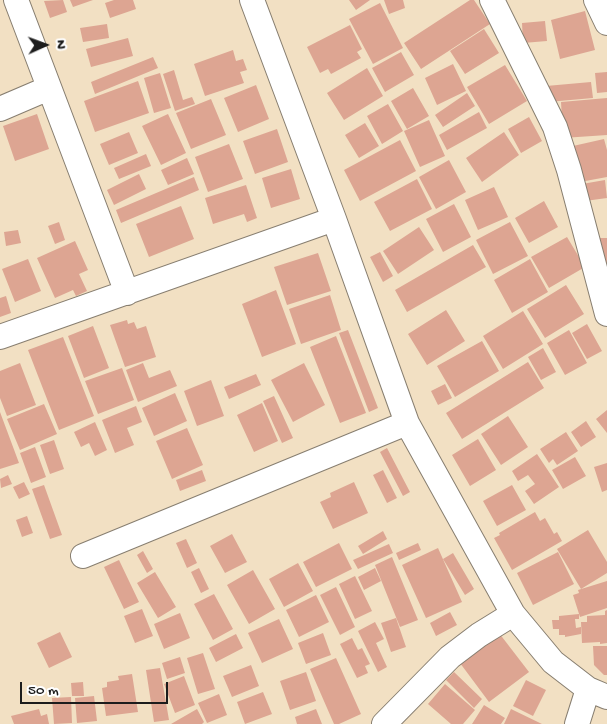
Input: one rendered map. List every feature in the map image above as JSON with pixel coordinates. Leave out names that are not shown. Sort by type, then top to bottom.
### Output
[{"type":"street","points":[[16,0],[127,294]]},
{"type":"street","points":[[252,0],[334,219],[407,423],[513,614],[553,662],[597,693],[577,724]]},
{"type":"street","points":[[492,0],[555,127],[569,170],[607,314]]},
{"type":"street","points":[[596,0],[607,23]]},
{"type":"street","points":[[0,109],[49,88]]},
{"type":"street","points":[[0,337],[127,294],[334,219]]},
{"type":"street","points":[[83,556],[407,423]]},
{"type":"street","points":[[384,724],[450,658],[479,635],[513,614]]},
{"type":"building","points":[[63,0],[67,12],[50,18],[44,1]]},
{"type":"building","points":[[70,0],[93,0],[73,7]]},
{"type":"building","points":[[114,0],[133,0],[136,9],[110,18],[105,3]]},
{"type":"building","points":[[349,0],[370,0],[356,10]]},
{"type":"building","points":[[384,0],[403,0],[405,8],[389,14]]},
{"type":"building","points":[[470,0],[474,0],[490,24],[421,69],[404,43]]},
{"type":"building","points":[[380,3],[403,48],[373,64],[349,19]]},
{"type":"building","points":[[585,11],[595,50],[560,59],[551,20]]},
{"type":"building","points":[[545,21],[547,41],[523,43],[522,23]]},
{"type":"building","points":[[107,24],[109,38],[83,42],[80,28]]},
{"type":"building","points":[[350,25],[362,49],[357,52],[361,58],[331,74],[328,69],[320,73],[307,47]]},
{"type":"building","points":[[484,29],[499,53],[465,74],[450,51]]},
{"type":"building","points":[[128,38],[133,56],[91,67],[86,49]]},
{"type":"building","points":[[233,50],[236,61],[243,59],[247,70],[240,72],[244,83],[205,96],[194,64]]},
{"type":"building","points":[[401,52],[414,75],[385,92],[372,68]]},
{"type":"building","points":[[153,57],[158,68],[95,94],[91,82]]},
{"type":"building","points":[[453,64],[466,91],[437,105],[425,78]]},
{"type":"building","points":[[505,65],[527,101],[489,124],[467,87]]},
{"type":"building","points":[[367,68],[383,96],[344,120],[327,93]]},
{"type":"building","points":[[174,70],[183,100],[192,97],[195,104],[175,111],[163,74]]},
{"type":"building","points":[[607,72],[607,92],[597,93],[595,73]]},
{"type":"building","points":[[160,73],[171,108],[154,113],[144,78]]},
{"type":"building","points":[[138,81],[149,113],[95,132],[84,101]]},
{"type":"building","points":[[591,82],[593,98],[548,102],[546,86]]},
{"type":"building","points":[[256,85],[269,119],[238,132],[224,98]]},
{"type":"building","points":[[413,88],[429,116],[407,129],[391,101]]},
{"type":"building","points":[[467,93],[475,106],[443,127],[435,115]]},
{"type":"building","points":[[607,98],[607,135],[563,138],[561,102]]},
{"type":"building","points":[[211,99],[226,135],[191,149],[176,113]]},
{"type":"building","points":[[388,104],[403,131],[382,144],[367,116]]},
{"type":"building","points":[[479,112],[487,128],[447,150],[439,135]]},
{"type":"building","points":[[37,114],[49,149],[15,161],[3,126]]},
{"type":"building","points":[[168,114],[186,153],[161,165],[142,126]]},
{"type":"building","points":[[529,117],[542,141],[521,153],[508,129]]},
{"type":"building","points":[[429,120],[445,156],[420,167],[404,131]]},
{"type":"building","points":[[365,123],[379,146],[359,158],[345,135]]},
{"type":"building","points":[[277,129],[288,162],[255,174],[243,141]]},
{"type":"building","points":[[129,132],[138,153],[109,165],[100,144]]},
{"type":"building","points":[[504,132],[519,155],[482,182],[466,158]]},
{"type":"building","points":[[604,139],[607,150],[607,177],[580,182],[573,146]]},
{"type":"building","points":[[400,140],[416,171],[360,201],[344,170]]},
{"type":"building","points":[[229,144],[243,179],[208,192],[195,157]]},
{"type":"building","points":[[146,154],[151,166],[119,179],[114,168]]},
{"type":"building","points":[[187,158],[194,174],[168,185],[161,170]]},
{"type":"building","points":[[449,160],[466,192],[436,209],[419,177]]},
{"type":"building","points":[[291,169],[300,199],[271,208],[262,178]]},
{"type":"building","points":[[139,174],[146,189],[114,205],[107,190]]},
{"type":"building","points":[[194,177],[199,190],[121,223],[116,210]]},
{"type":"building","points":[[417,179],[432,209],[390,231],[374,202]]},
{"type":"building","points":[[605,180],[607,198],[585,201],[582,184]]},
{"type":"building","points":[[246,185],[257,218],[247,222],[244,214],[213,224],[205,198]]},
{"type":"building","points":[[494,187],[508,217],[478,230],[465,200]]},
{"type":"building","points":[[544,201],[558,227],[529,243],[515,218]]},
{"type":"building","points":[[454,204],[471,237],[443,252],[426,219]]},
{"type":"building","points":[[181,206],[194,239],[149,257],[136,224]]},
{"type":"building","points":[[59,222],[65,240],[55,244],[48,226]]},
{"type":"building","points":[[510,222],[528,256],[493,274],[476,240]]},
{"type":"building","points":[[419,227],[434,250],[398,274],[383,251]]},
{"type":"building","points":[[18,230],[21,243],[6,246],[4,232]]},
{"type":"building","points":[[567,237],[585,267],[549,288],[531,257]]},
{"type":"building","points":[[598,238],[607,238],[607,273]]},
{"type":"building","points":[[75,241],[88,270],[79,274],[87,291],[76,296],[73,290],[55,298],[37,258]]},
{"type":"building","points":[[473,245],[486,267],[407,312],[395,290]]},
{"type":"building","points":[[380,252],[393,276],[383,282],[370,257]]},
{"type":"building","points":[[318,253],[331,291],[287,305],[274,267]]},
{"type":"building","points":[[28,259],[41,291],[15,302],[2,269]]},
{"type":"building","points":[[530,259],[548,292],[512,313],[494,280]]},
{"type":"building","points":[[566,285],[584,314],[545,338],[527,309]]},
{"type":"building","points":[[276,290],[296,344],[262,357],[242,304]]},
{"type":"building","points":[[330,295],[341,330],[301,344],[289,309]]},
{"type":"building","points":[[6,296],[11,313],[0,317],[0,298]]},
{"type":"building","points":[[446,310],[465,341],[427,365],[408,334]]},
{"type":"building","points":[[523,311],[543,344],[503,369],[483,336]]},
{"type":"building","points":[[127,320],[128,324],[134,322],[137,329],[146,326],[156,357],[125,367],[110,325]]},
{"type":"building","points":[[587,324],[602,351],[587,359],[572,333]]},
{"type":"building","points":[[93,326],[109,368],[84,378],[68,336]]},
{"type":"building","points":[[348,330],[378,408],[369,412],[339,333]]},
{"type":"building","points":[[569,330],[587,363],[565,375],[547,343]]},
{"type":"building","points":[[336,336],[366,413],[340,423],[310,347]]},
{"type":"building","points":[[63,337],[94,416],[59,430],[28,350]]},
{"type":"building","points":[[482,341],[499,371],[455,397],[437,366]]},
{"type":"building","points":[[543,348],[556,372],[541,380],[528,357]]},
{"type":"building","points":[[528,362],[544,388],[462,439],[446,413]]},
{"type":"building","points":[[20,363],[36,405],[7,416],[0,398],[0,371]]},
{"type":"building","points":[[143,363],[149,378],[170,370],[177,386],[138,402],[126,370]]},
{"type":"building","points":[[304,363],[325,405],[293,422],[271,380]]},
{"type":"building","points":[[122,368],[134,400],[98,414],[85,381]]},
{"type":"building","points":[[256,374],[261,385],[229,399],[224,387]]},
{"type":"building","points":[[211,380],[224,416],[197,426],[184,391]]},
{"type":"building","points":[[445,384],[452,398],[438,405],[431,391]]},
{"type":"building","points":[[175,393],[187,421],[154,436],[142,408]]},
{"type":"building","points":[[274,396],[293,438],[282,443],[263,401]]},
{"type":"building","points":[[262,403],[278,441],[254,452],[237,415]]},
{"type":"building","points":[[44,404],[57,434],[20,450],[7,419]]},
{"type":"building","points":[[136,406],[142,422],[127,428],[134,445],[115,453],[102,420]]},
{"type":"building","points":[[607,410],[607,433],[596,419]]},
{"type":"building","points":[[0,412],[19,463],[0,469]]},
{"type":"building","points":[[508,416],[528,447],[501,465],[481,434]]},
{"type":"building","points":[[586,421],[596,437],[581,447],[571,432]]},
{"type":"building","points":[[95,422],[107,450],[95,456],[89,443],[81,447],[74,432]]},
{"type":"building","points":[[187,428],[203,465],[172,479],[156,441]]},
{"type":"building","points":[[566,432],[578,451],[557,465],[553,459],[549,463],[540,449]]},
{"type":"building","points":[[478,439],[496,470],[470,486],[452,455]]},
{"type":"building","points":[[54,440],[64,469],[50,474],[40,445]]},
{"type":"building","points":[[35,447],[46,477],[31,483],[20,453]]},
{"type":"building","points":[[387,448],[410,492],[403,496],[380,452]]},
{"type":"building","points":[[537,454],[559,487],[534,504],[525,491],[535,484],[528,475],[518,481],[512,471]]},
{"type":"building","points":[[575,457],[586,476],[563,489],[552,470]]},
{"type":"building","points":[[607,463],[607,490],[602,492],[594,467]]},
{"type":"building","points":[[202,470],[206,481],[180,491],[176,480]]},
{"type":"building","points":[[383,470],[397,498],[387,503],[373,475]]},
{"type":"building","points":[[8,475],[12,484],[1,488],[0,479]]},
{"type":"building","points":[[24,482],[30,494],[19,499],[13,487]]},
{"type":"building","points":[[354,482],[368,513],[333,529],[320,502],[331,497],[330,493]]},
{"type":"building","points":[[44,485],[62,535],[50,539],[32,489]]},
{"type":"building","points":[[512,485],[526,510],[497,526],[483,501]]},
{"type":"building","points":[[535,512],[540,521],[545,518],[554,534],[557,532],[562,541],[512,570],[494,538],[500,535],[499,533]]},
{"type":"building","points":[[27,516],[33,533],[22,537],[16,520]]},
{"type":"building","points":[[588,530],[607,562],[607,573],[581,589],[557,549]]},
{"type":"building","points":[[383,531],[387,539],[363,554],[358,546]]},
{"type":"building","points":[[232,534],[247,562],[225,573],[210,546]]},
{"type":"building","points":[[186,539],[197,563],[187,568],[176,543]]},
{"type":"building","points":[[339,543],[352,569],[316,587],[303,562]]},
{"type":"building","points":[[418,543],[421,550],[399,560],[396,553]]},
{"type":"building","points":[[389,544],[393,553],[358,569],[353,560]]},
{"type":"building","points":[[438,548],[462,602],[426,618],[402,565]]},
{"type":"building","points":[[143,551],[153,569],[147,573],[137,555]]},
{"type":"building","points":[[558,552],[574,584],[533,605],[517,573]]},
{"type":"building","points":[[453,553],[474,589],[465,595],[443,559]]},
{"type":"building","points":[[392,557],[418,620],[400,627],[375,565]]},
{"type":"building","points":[[119,560],[139,602],[124,609],[104,567]]},
{"type":"building","points":[[298,563],[313,591],[284,607],[269,579]]},
{"type":"building","points":[[199,568],[209,589],[201,593],[191,572]]},
{"type":"building","points":[[375,568],[381,581],[364,590],[358,577]]},
{"type":"building","points":[[253,570],[275,609],[249,624],[227,585]]},
{"type":"building","points":[[155,572],[176,607],[158,618],[137,583]]},
{"type":"building","points":[[355,576],[372,611],[355,619],[339,584]]},
{"type":"building","points":[[607,581],[607,608],[580,617],[573,595],[579,593],[578,590]]},
{"type":"building","points":[[336,587],[355,627],[340,635],[320,595]]},
{"type":"building","points":[[214,594],[233,629],[213,640],[194,604]]},
{"type":"building","points":[[316,595],[329,622],[299,637],[286,610]]},
{"type":"building","points":[[142,609],[153,636],[135,643],[124,616]]},
{"type":"building","points":[[607,610],[607,643],[582,643],[581,622],[587,622],[587,616],[605,615]]},
{"type":"building","points":[[450,612],[457,625],[436,636],[430,623]]},
{"type":"building","points":[[180,613],[190,638],[164,649],[154,624]]},
{"type":"building","points":[[579,614],[579,619],[575,619],[576,628],[581,627],[581,634],[565,637],[565,635],[559,635],[559,629],[553,629],[552,620],[559,620],[559,616]]},
{"type":"building","points":[[396,618],[406,647],[391,652],[381,623]]},
{"type":"building","points":[[279,619],[293,649],[262,663],[248,633]]},
{"type":"building","points":[[375,622],[384,639],[376,643],[387,667],[378,672],[358,631]]},
{"type":"building","points":[[60,632],[72,657],[49,668],[37,643]]},
{"type":"building","points":[[323,633],[331,655],[306,664],[298,643]]},
{"type":"building","points":[[499,633],[529,672],[489,702],[460,663]]},
{"type":"building","points":[[236,634],[243,648],[216,662],[209,648]]},
{"type":"building","points":[[352,638],[358,650],[362,648],[370,664],[365,666],[368,673],[357,678],[340,644]]},
{"type":"building","points":[[593,646],[607,646],[607,675],[604,675],[594,665]]},
{"type":"building","points":[[203,653],[215,689],[198,694],[187,658]]},
{"type":"building","points":[[180,657],[185,673],[167,679],[162,663]]},
{"type":"building","points":[[336,658],[361,714],[339,724],[334,724],[310,669]]},
{"type":"building","points":[[251,665],[259,686],[232,697],[223,676]]},
{"type":"building","points":[[160,668],[169,720],[154,722],[146,670]]},
{"type":"building","points":[[306,672],[316,701],[290,710],[280,681]]},
{"type":"building","points":[[454,672],[482,699],[474,708],[446,680]]},
{"type":"building","points":[[132,674],[138,712],[106,716],[102,688],[107,687],[107,682],[119,680],[118,676]]},
{"type":"building","points":[[184,676],[195,705],[175,713],[164,684]]},
{"type":"building","points":[[526,680],[546,690],[533,716],[513,706]]},
{"type":"building","points":[[83,682],[84,696],[72,696],[71,683]]},
{"type":"building","points":[[445,684],[475,710],[463,724],[451,724],[428,704]]},
{"type":"building","points":[[263,692],[272,714],[245,724],[237,702]]},
{"type":"building","points":[[219,694],[227,715],[207,723],[198,703]]},
{"type":"building","points":[[94,696],[97,721],[77,723],[75,698]]},
{"type":"building","points":[[71,697],[72,723],[54,724],[52,698]]},
{"type":"building","points":[[484,705],[505,718],[501,724],[472,724]]},
{"type":"building","points":[[39,709],[41,716],[47,714],[49,724],[14,724],[11,716]]},
{"type":"building","points":[[197,709],[204,722],[202,724],[171,724]]},
{"type":"building","points":[[316,709],[322,724],[297,724],[295,717]]},
{"type":"building","points":[[511,709],[542,724],[504,724]]}]
